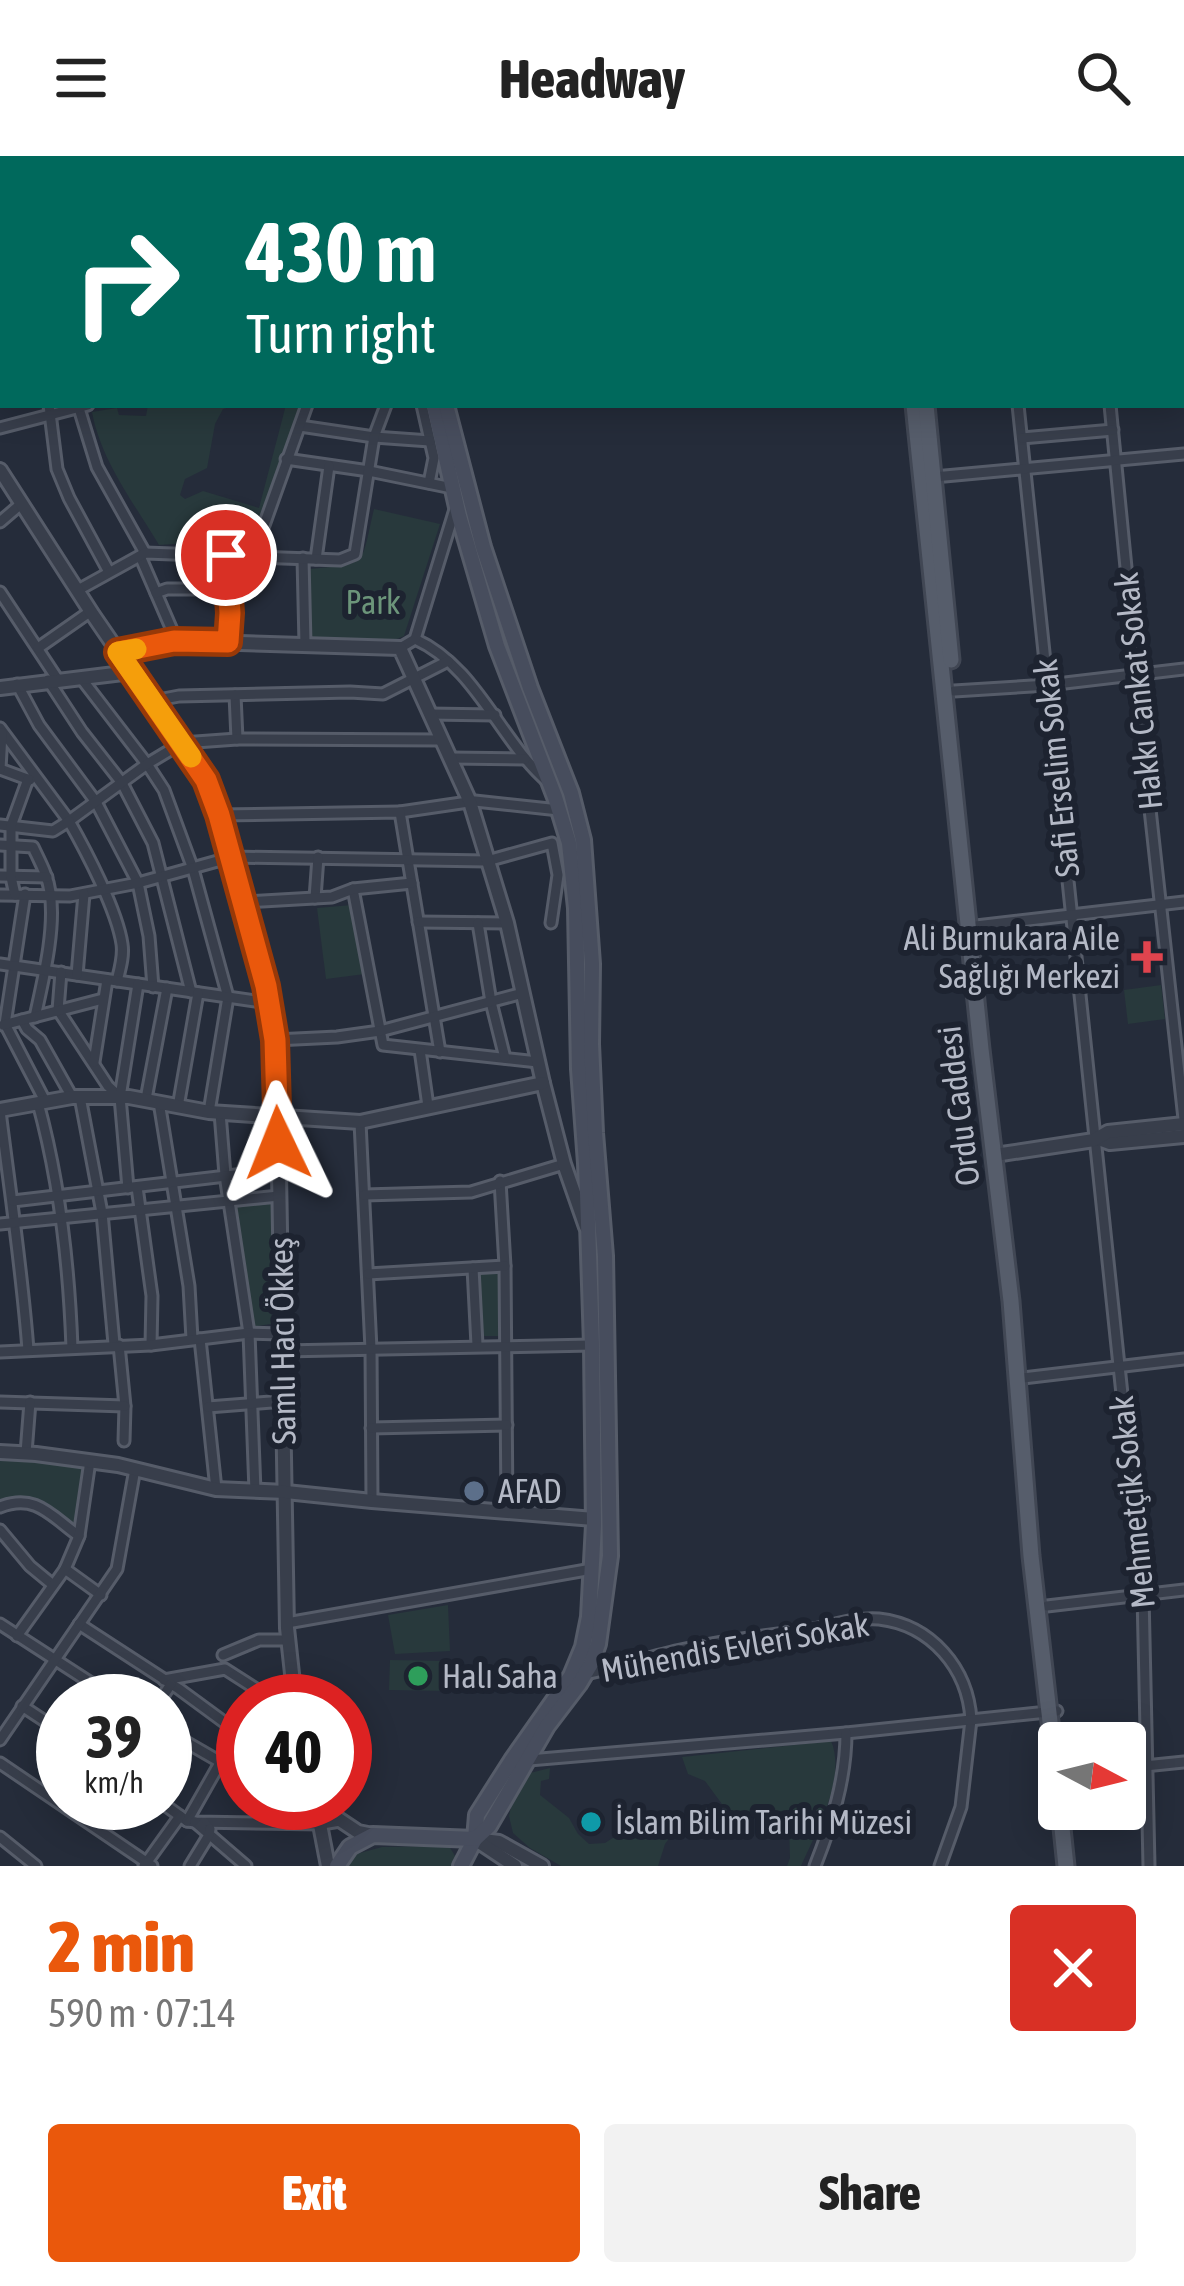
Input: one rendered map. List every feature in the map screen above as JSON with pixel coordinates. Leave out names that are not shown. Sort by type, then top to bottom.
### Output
[{"type":"main road","points":[[435,408],[496,646],[569,843],[578,1069],[605,1256],[610,1556],[598,1644],[585,1674],[547,1726],[461,1866]]},
{"type":"main road","points":[[443,1836],[477,1815],[571,1676],[589,1617],[594,1519],[589,1234],[592,964],[583,840],[571,793],[483,548],[447,408]]},
{"type":"main road","name":"Ordu Caddesi","points":[[914,408],[981,1049],[998,1155],[1031,1556],[1055,1722]]},
{"type":"main road","name":"Ordu Caddesi","points":[[926,408],[990,1082],[1047,1606],[1054,1722]]},
{"type":"main road","points":[[475,1839],[477,1815]]},
{"type":"main road","name":"Ordu Caddesi","points":[[1065,1830],[1069,1866]]},
{"type":"main road","points":[[333,1866],[350,1847],[373,1835],[475,1839]]},
{"type":"main road","points":[[443,1836],[456,1850],[461,1866]]},
{"type":"street","points":[[82,408],[97,467],[143,555],[174,641]]},
{"type":"street","points":[[253,556],[306,408]]},
{"type":"street","points":[[78,590],[143,555],[340,560],[355,554],[374,437],[385,408]]},
{"type":"street","points":[[423,408],[434,458],[429,483]]},
{"type":"street","name":"Safi Erselim Sokak","points":[[1018,408],[1096,1139]]},
{"type":"street","name":"Hakkı Cankat Sokak","points":[[1110,408],[1184,1131]]},
{"type":"street","points":[[0,428],[50,410],[57,469],[109,572]]},
{"type":"street","points":[[300,426],[430,440]]},
{"type":"street","points":[[1022,438],[1113,430]]},
{"type":"street","points":[[934,477],[1184,454]]},
{"type":"street","points":[[286,459],[452,488]]},
{"type":"street","points":[[305,644],[310,558],[329,466]]},
{"type":"street","name":"Samlı Hacı Ökkeş","points":[[0,470],[206,780],[245,902],[275,1040],[292,1674]]},
{"type":"street","points":[[0,521],[21,505]]},
{"type":"street","points":[[118,652],[174,641],[400,648],[415,639],[456,505]]},
{"type":"street","points":[[440,551],[454,543],[467,547]]},
{"type":"street","points":[[226,555],[228,642]]},
{"type":"street","points":[[156,593],[227,589]]},
{"type":"street","points":[[0,592],[38,648],[82,732],[122,783],[153,843],[194,993],[178,1107]]},
{"type":"street","points":[[38,648],[91,610]]},
{"type":"street","points":[[415,639],[448,661],[550,784]]},
{"type":"street","points":[[400,648],[470,802],[507,923],[564,1164],[589,1234]]},
{"type":"street","points":[[153,701],[178,696],[383,694],[448,661]]},
{"type":"street","points":[[954,691],[1184,669]]},
{"type":"street","points":[[6,684],[131,672]]},
{"type":"street","points":[[81,678],[164,790],[194,869],[228,997],[214,1113],[249,1334],[255,1491]]},
{"type":"street","points":[[6,684],[96,802],[138,883],[153,986]]},
{"type":"street","points":[[235,695],[237,739]]},
{"type":"street","points":[[429,714],[495,715]]},
{"type":"street","points":[[1,730],[0,769],[46,788]]},
{"type":"street","points":[[1,730],[69,821],[104,890],[122,944],[103,999],[94,1062]]},
{"type":"street","points":[[34,847],[182,742],[441,740]]},
{"type":"street","points":[[450,758],[525,759]]},
{"type":"street","points":[[28,779],[5,826],[6,877],[20,895],[3,1025],[41,1102],[63,1218],[73,1348]]},
{"type":"street","points":[[219,815],[400,812],[470,802],[559,810]]},
{"type":"street","points":[[400,812],[440,1052]]},
{"type":"street","points":[[5,826],[53,831]]},
{"type":"street","points":[[0,895],[51,898],[104,890],[232,856],[487,861],[552,843],[558,875],[551,923]]},
{"type":"street","points":[[5,845],[34,847]]},
{"type":"street","points":[[34,847],[51,898],[45,970],[35,1016]]},
{"type":"street","points":[[315,898],[318,856]]},
{"type":"street","points":[[6,877],[47,877]]},
{"type":"street","points":[[245,902],[332,897],[352,889],[412,883]]},
{"type":"street","points":[[352,889],[383,1045],[538,1062]]},
{"type":"street","points":[[77,975],[84,893]]},
{"type":"street","points":[[976,926],[1184,902]]},
{"type":"street","points":[[418,922],[507,923]]},
{"type":"street","points":[[478,923],[505,1058]]},
{"type":"street","points":[[0,964],[269,1003]]},
{"type":"street","points":[[61,972],[58,1010],[108,1087],[120,1097]]},
{"type":"street","points":[[137,984],[120,1097],[152,1296],[151,1345]]},
{"type":"street","points":[[167,988],[153,1100],[177,1208],[216,1489]]},
{"type":"street","points":[[275,1040],[380,1031],[523,993]]},
{"type":"street","points":[[3,1025],[103,999]]},
{"type":"street","points":[[22,1020],[76,1097],[102,1213],[125,1406],[124,1441]]},
{"type":"street","points":[[420,1050],[428,1106]]},
{"type":"street","points":[[28,1350],[2,1107],[76,1097],[120,1097],[214,1113],[360,1122],[543,1083]]},
{"type":"street","points":[[552,1115],[567,1124],[582,1114]]},
{"type":"street","points":[[360,1122],[371,1349],[372,1502]]},
{"type":"street","points":[[998,1155],[1096,1139],[1108,1132],[1184,1131]]},
{"type":"street","name":"Mehmetçik Sokak","points":[[1096,1139],[1143,1594],[1149,1866]]},
{"type":"street","points":[[558,1141],[591,1147]]},
{"type":"street","points":[[364,1195],[471,1192],[564,1164]]},
{"type":"street","points":[[8,1194],[58,1195],[278,1170]]},
{"type":"street","points":[[500,1181],[506,1266],[507,1511]]},
{"type":"street","points":[[0,1223],[279,1196]]},
{"type":"street","points":[[368,1274],[506,1266]]},
{"type":"street","points":[[473,1268],[477,1346]]},
{"type":"street","points":[[0,1352],[282,1334]]},
{"type":"street","points":[[283,1351],[592,1345]]},
{"type":"street","points":[[1023,1378],[1184,1359]]},
{"type":"street","points":[[208,1407],[284,1401]]},
{"type":"street","points":[[0,1402],[125,1406]]},
{"type":"street","points":[[26,1453],[30,1402]]},
{"type":"street","points":[[371,1428],[507,1425]]},
{"type":"street","points":[[0,1452],[90,1461],[216,1489],[594,1519]]},
{"type":"street","points":[[74,1674],[6,1632],[65,1569],[79,1536],[90,1461]]},
{"type":"street","points":[[0,1740],[117,1570],[134,1469]]},
{"type":"street","points":[[0,1507],[24,1500],[34,1503],[79,1536]]},
{"type":"street","points":[[0,1530],[29,1566],[53,1586]]},
{"type":"street","points":[[65,1569],[101,1594]]},
{"type":"street","points":[[287,1623],[592,1569]]},
{"type":"street","points":[[1047,1606],[1184,1590]]},
{"type":"street","name":"Mühendis Evleri Sokak","points":[[585,1674],[685,1649],[872,1618],[907,1626],[930,1637],[946,1652],[971,1720]]},
{"type":"street","points":[[79,1624],[156,1674]]},
{"type":"street","points":[[223,1655],[259,1640],[288,1640]]},
{"type":"street","points":[[192,1677],[225,1669],[233,1674]]},
{"type":"street","points":[[22,1706],[36,1715]]},
{"type":"street","points":[[529,1760],[1053,1712]]},
{"type":"street","points":[[940,1866],[961,1807],[971,1720]]},
{"type":"street","points":[[815,1866],[841,1787],[846,1733]]},
{"type":"street","points":[[1148,1766],[1184,1762]]},
{"type":"street","points":[[0,1763],[148,1865],[179,1830]]},
{"type":"street","points":[[192,1813],[216,1771]]},
{"type":"street","points":[[192,1822],[210,1829],[246,1866]]},
{"type":"street","points":[[210,1829],[216,1829]]},
{"type":"street","points":[[190,1866],[210,1829]]},
{"type":"street","points":[[324,1830],[333,1866]]},
{"type":"street","points":[[355,1830],[373,1835]]},
{"type":"street","points":[[0,1837],[36,1866]]},
{"type":"street","points":[[475,1839],[515,1866]]},
{"type":"street","points":[[475,1839],[499,1842],[542,1866]]},
{"type":"green space","points":[[117,408],[119,415],[146,416],[147,408],[226,408],[215,424],[207,468],[185,479],[180,495],[185,499],[203,491],[259,508],[285,408],[301,408],[256,538],[159,545],[111,465],[92,412]]},
{"type":"green space","name":"Park","points":[[374,509],[440,524],[404,636],[392,641],[311,639],[310,569],[359,558]]},
{"type":"green space","points":[[352,905],[365,974],[326,979],[317,908]]},
{"type":"green space","points":[[1161,985],[1165,1019],[1128,1024],[1124,990]]},
{"type":"green space","points":[[272,1202],[276,1323],[252,1327],[237,1207]]},
{"type":"green space","points":[[503,1273],[503,1336],[481,1336],[480,1274]]},
{"type":"green space","points":[[0,1456],[88,1464],[78,1529],[27,1496],[0,1503]]},
{"type":"green space","points":[[448,1605],[450,1651],[395,1654],[388,1615]]},
{"type":"green space","name":"Halı Saha","points":[[390,1660],[446,1661],[446,1691],[389,1690]]},
{"type":"green space","points":[[831,1741],[835,1756],[832,1788],[801,1866],[787,1866],[789,1823],[730,1815],[705,1781],[688,1774],[682,1757]]},
{"type":"green space","points":[[550,1768],[549,1779],[541,1781],[540,1795],[569,1818],[589,1844],[605,1843],[644,1818],[668,1821],[676,1829],[658,1866],[561,1866],[513,1833],[509,1816],[513,1798],[530,1773]]},
{"type":"green space","points":[[449,1846],[458,1861],[455,1866],[349,1866],[353,1855],[382,1847]]},
{"type":"slow traffic","points":[[136,649],[118,652],[191,757]]},
{"type":"place","name":"Ali Burnukara Aile Sağlığı Merkezi","points":[[1147,957]]},
{"type":"place","name":"AFAD","points":[[474,1491]]},
{"type":"place","name":"Halı Saha","points":[[418,1676]]},
{"type":"place","name":"İslam Bilim Tarihi Müzesi","points":[[591,1822]]},
{"type":"route","points":[[226,555],[228,642],[174,641],[118,652],[206,780],[219,815],[266,986],[275,1040],[278,1143]]}]
